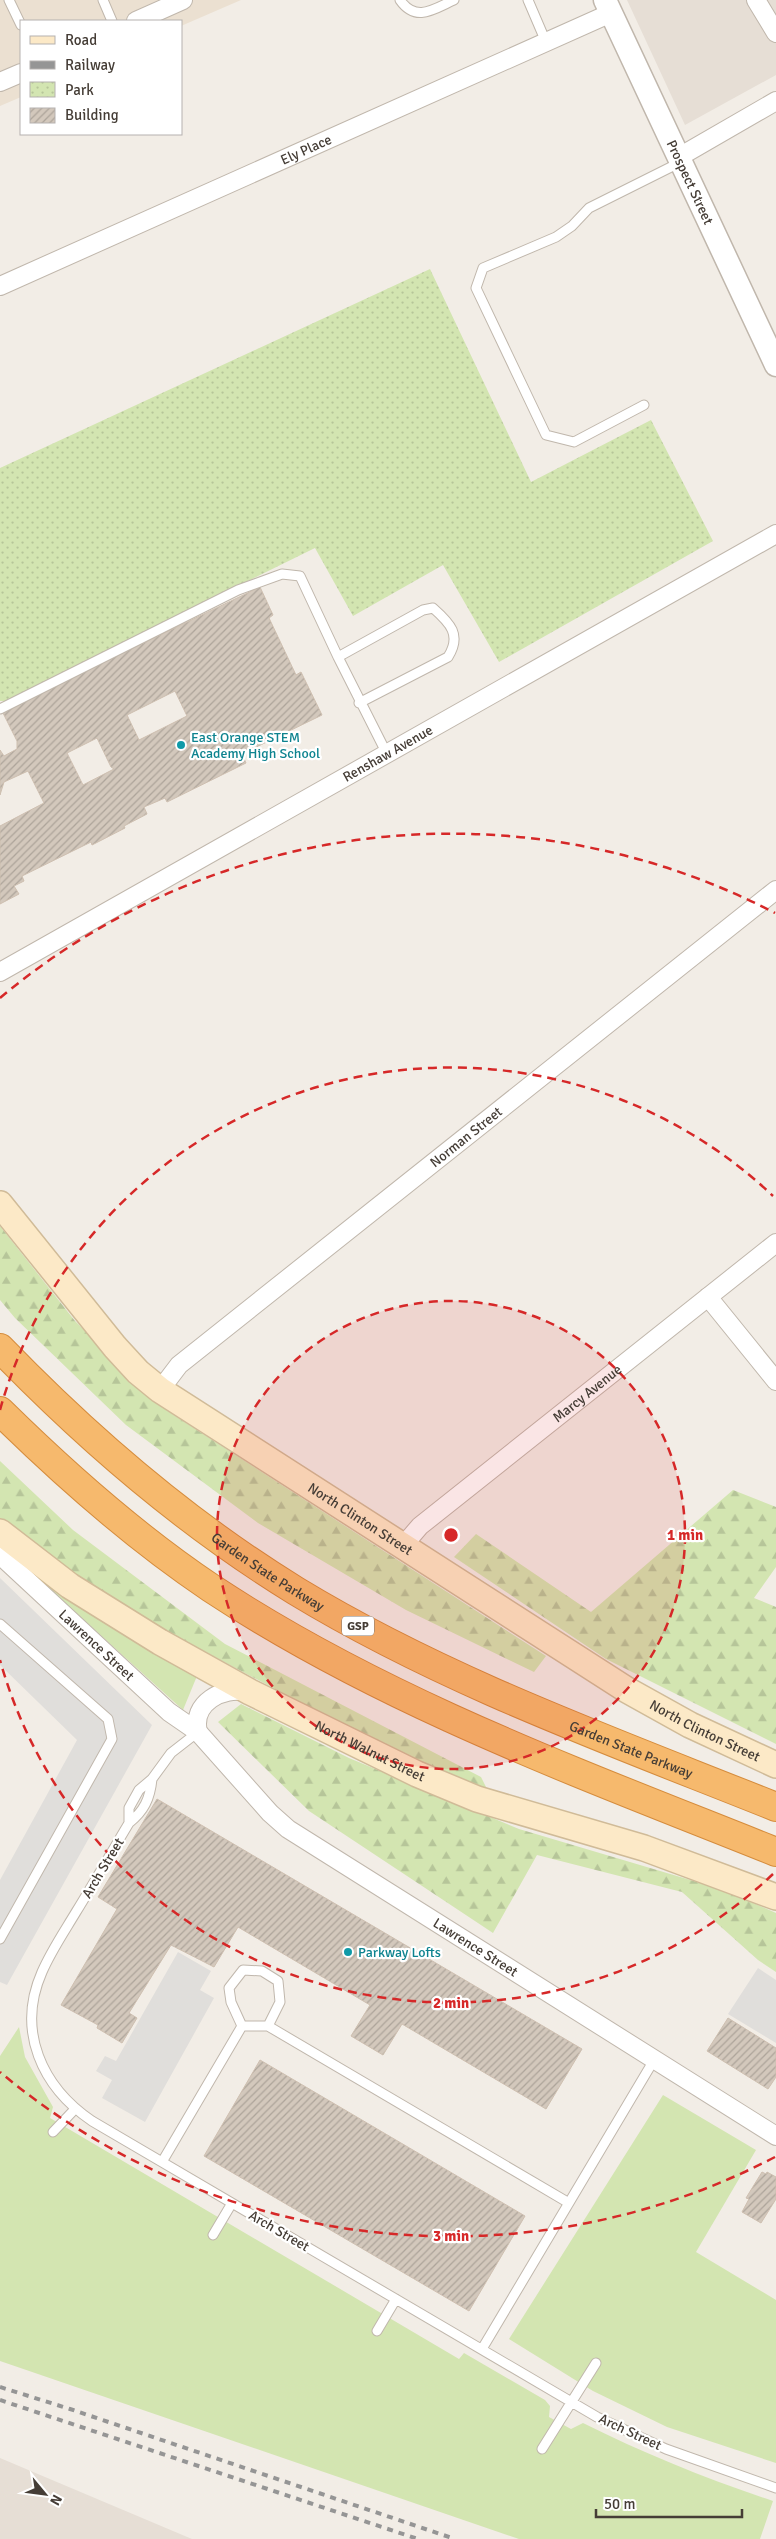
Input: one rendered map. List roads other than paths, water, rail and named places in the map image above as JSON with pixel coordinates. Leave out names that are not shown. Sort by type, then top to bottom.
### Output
[{"type":"highway","name":"Garden State Parkway","points":[[0,1348],[67,1415],[127,1468],[209,1533],[298,1592],[359,1626],[486,1687],[585,1730],[776,1807]]},
{"type":"highway","points":[[0,1411],[67,1475],[154,1546],[209,1586],[298,1641],[359,1674],[461,1722],[770,1850]]},
{"type":"main road","name":"North Clinton Street","points":[[0,1204],[115,1348],[138,1372],[160,1390],[402,1547],[659,1709],[776,1765]]},
{"type":"main road","name":"North Walnut Street","points":[[0,1532],[70,1586],[114,1615],[250,1692],[456,1791],[527,1816],[644,1848],[776,1897]]},
{"type":"street","points":[[138,20],[183,0]]},
{"type":"street","points":[[756,0],[776,33]]},
{"type":"street","name":"Ely Place","points":[[0,286],[546,42],[608,6]]},
{"type":"street","name":"Prospect Street","points":[[608,6],[776,365]]},
{"type":"street","points":[[0,82],[20,73]]},
{"type":"street","points":[[680,160],[776,102]]},
{"type":"street","name":"Renshaw Avenue","points":[[0,972],[776,534]]},
{"type":"street","name":"Norman Street","points":[[160,1390],[179,1365],[776,890]]},
{"type":"street","name":"Marcy Avenue","points":[[402,1547],[420,1526],[776,1243]]},
{"type":"street","points":[[708,1297],[776,1381]]},
{"type":"street","name":"Lawrence Street","points":[[0,1554],[169,1712],[198,1732],[270,1813],[288,1829],[776,2136]]},
{"type":"street","points":[[198,1732],[196,1726],[199,1713],[214,1696],[229,1690],[250,1692]]},
{"type":"lane","points":[[9,0],[20,23]]},
{"type":"lane","points":[[103,0],[112,20]]},
{"type":"lane","points":[[400,0],[406,9],[415,13],[427,12],[454,0]]},
{"type":"lane","points":[[528,0],[546,42]]},
{"type":"lane","points":[[644,404],[574,442],[546,435],[476,288],[483,268],[556,237],[572,226],[589,208],[680,160]]},
{"type":"lane","points":[[0,709],[238,590],[282,574],[300,576],[359,703],[387,754]]},
{"type":"lane","points":[[338,657],[423,610],[433,608],[446,619],[454,634],[455,646],[448,657],[359,703]]},
{"type":"lane","points":[[0,1624],[108,1719],[112,1739],[0,1939]]},
{"type":"lane","name":"Arch Street","points":[[198,1732],[171,1753],[152,1779],[150,1797],[140,1814],[129,1824],[47,1960],[33,2000],[34,2039],[40,2062],[56,2089],[75,2109],[162,2162],[572,2402],[643,2440],[776,2488]]},
{"type":"lane","points":[[242,2026],[231,2002],[229,1988],[243,1970],[262,1971],[278,1980],[280,2002],[268,2026]]},
{"type":"lane","points":[[242,2026],[268,2026],[569,2203]]},
{"type":"lane","points":[[162,2162],[242,2026]]},
{"type":"lane","points":[[482,2349],[654,2060]]},
{"type":"lane","points":[[53,2132],[75,2109]]},
{"type":"lane","points":[[213,2235],[232,2203]]},
{"type":"lane","points":[[377,2331],[396,2299]]},
{"type":"lane","points":[[542,2450],[596,2363]]},
{"type":"railway","points":[[0,2387],[455,2539]]},
{"type":"railway","points":[[0,2400],[418,2539]]},
{"type":"place","name":"East Orange STEM Academy High School","points":[[181,745]]},
{"type":"place","name":"Parkway Lofts","points":[[348,1952]]}]
